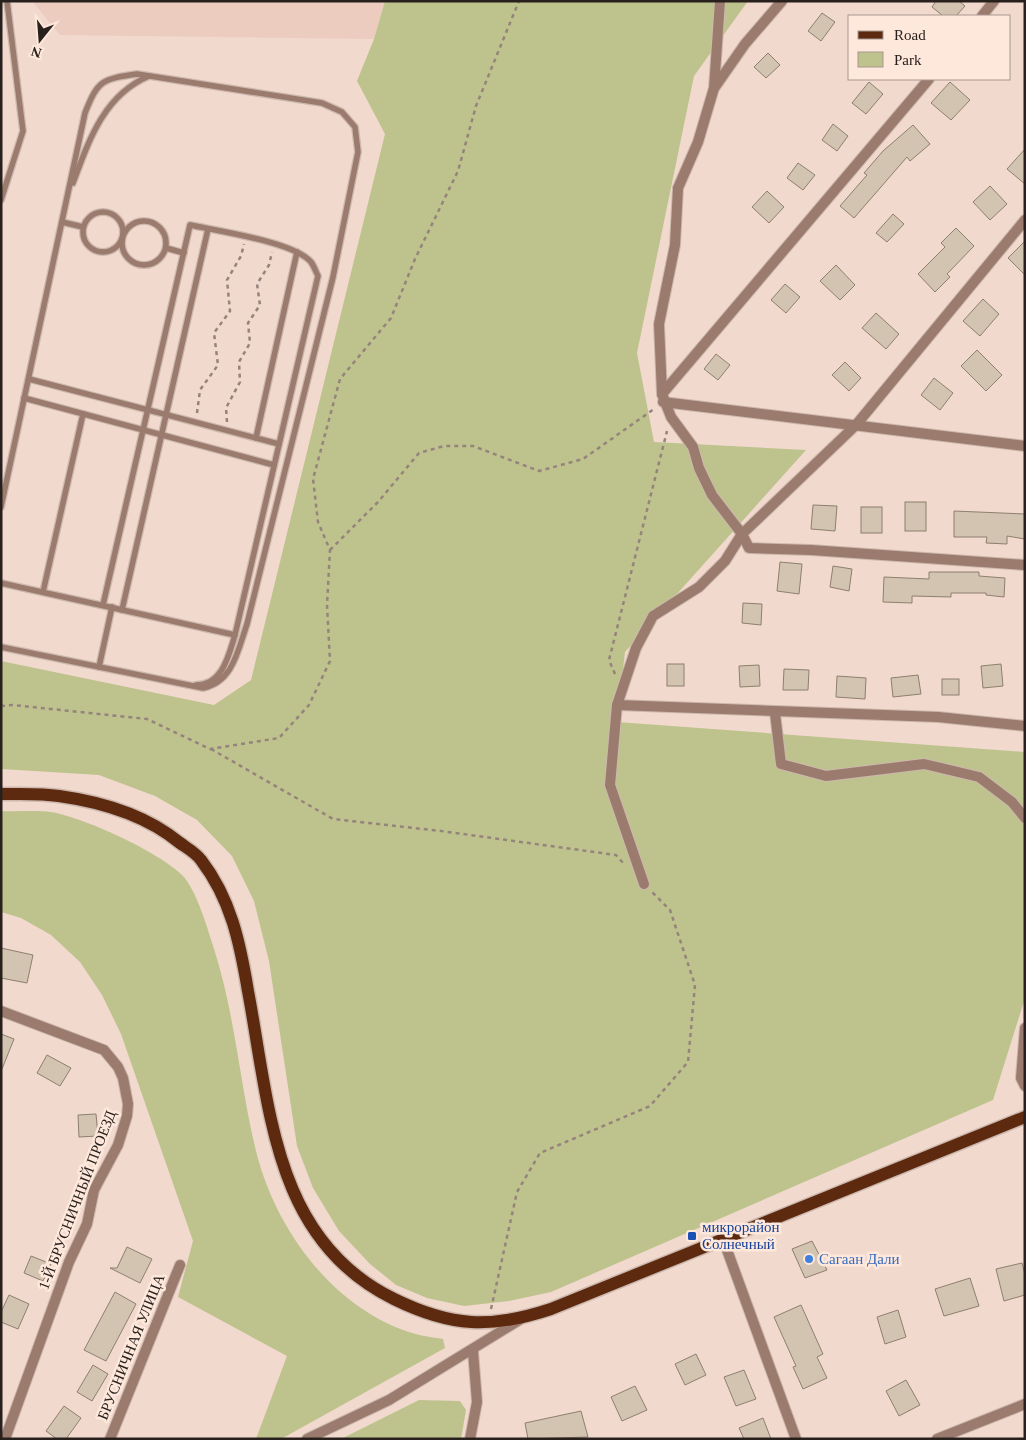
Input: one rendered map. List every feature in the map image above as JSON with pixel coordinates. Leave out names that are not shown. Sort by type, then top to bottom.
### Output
[{"type":"main road","points":[[1,794],[57,795],[119,809],[166,831],[200,858],[224,896],[238,936],[279,1155],[292,1192],[315,1235],[342,1263],[378,1291],[418,1311],[456,1322],[488,1323],[522,1319],[551,1309],[1025,1117]]},
{"type":"street","points":[[720,1],[714,88],[698,142],[678,188],[674,245],[659,324],[663,398],[671,417],[693,447],[699,468],[712,495],[742,534],[749,548],[811,550],[1025,565]]},
{"type":"street","points":[[714,88],[745,44],[782,1]]},
{"type":"street","points":[[983,15],[994,1]]},
{"type":"street","points":[[663,398],[928,80]]},
{"type":"street","points":[[644,884],[610,785],[617,705],[636,648],[654,616],[699,587],[726,561],[742,534],[856,426],[1025,220]]},
{"type":"street","points":[[663,398],[856,426],[1025,446]]},
{"type":"street","points":[[617,705],[775,713],[938,717],[1025,726]]},
{"type":"street","points":[[775,713],[781,764],[826,776],[924,764],[979,778],[1012,802],[1025,818]]},
{"type":"street","name":"1-Й БРУСНИЧНЫЙ ПРОЕЗД","points":[[1,1011],[104,1050],[118,1067],[123,1078],[128,1104],[127,1116],[118,1145],[94,1190],[88,1224],[69,1262],[5,1439]]},
{"type":"street","points":[[1025,1028],[1021,1078],[1025,1086]]},
{"type":"street","points":[[723,1239],[796,1439]]},
{"type":"street","name":"БРУСНИЧНАЯ УЛИЦА","points":[[110,1439],[180,1265]]},
{"type":"street","points":[[307,1439],[389,1400],[473,1351],[522,1319]]},
{"type":"street","points":[[470,1439],[477,1402],[473,1351]]},
{"type":"street","points":[[936,1439],[1025,1404]]},
{"type":"lane","points":[[1,200],[23,131],[6,1]]},
{"type":"lane","points":[[1,506],[85,113],[92,94],[108,78],[136,74],[322,103],[342,112],[354,127],[358,152],[333,278],[244,634],[234,662],[222,680],[213,686],[203,688],[1,647]]},
{"type":"lane","points":[[66,201],[100,118],[118,95],[133,83],[149,76]]},
{"type":"lane","points":[[83,227],[83,237],[86,244],[97,252],[110,251],[116,247],[123,235],[132,224],[147,221],[154,223],[164,234],[166,248],[158,260],[145,265],[138,264],[131,261],[123,250],[123,235],[123,229],[117,217],[105,211],[92,214],[83,227]]},
{"type":"lane","points":[[62,222],[83,227]]},
{"type":"lane","points":[[103,605],[190,224],[273,244],[297,252],[311,262],[318,276],[235,635],[224,667],[214,679],[200,685],[184,684]]},
{"type":"lane","points":[[122,610],[208,229]]},
{"type":"lane","points":[[166,248],[184,252]]},
{"type":"lane","points":[[256,438],[297,252]]},
{"type":"lane","points":[[28,379],[279,444]]},
{"type":"lane","points":[[24,398],[274,465]]},
{"type":"lane","points":[[43,592],[83,414]]},
{"type":"lane","points":[[1,583],[235,635]]},
{"type":"lane","points":[[99,667],[112,607]]},
{"type":"path","points":[[210,749],[279,738],[309,705],[330,661],[327,605],[330,550],[318,522],[313,479],[340,379],[391,318],[415,258],[458,171],[476,106],[519,1]]},
{"type":"path","points":[[195,422],[200,390],[218,365],[214,334],[230,311],[227,280],[241,256],[246,237]]},
{"type":"path","points":[[228,431],[226,408],[240,382],[239,362],[250,343],[248,323],[260,305],[257,284],[269,265],[273,244]]},
{"type":"path","points":[[330,550],[378,502],[420,453],[444,446],[473,446],[539,471],[583,460],[663,398]]},
{"type":"path","points":[[626,681],[619,680],[609,660],[671,417]]},
{"type":"path","points":[[1,706],[13,705],[147,719],[210,749],[333,819],[441,831],[616,855],[627,866]]},
{"type":"path","points":[[488,1323],[517,1192],[540,1153],[650,1106],[688,1062],[696,985],[670,910],[644,884]]},
{"type":"shaded area","points":[[32,1],[385,1],[374,39],[60,35]]},
{"type":"green space","points":[[385,1],[748,1],[694,76],[637,353],[654,442],[806,450],[625,652],[617,722],[1025,752],[1025,998],[993,1100],[551,1292],[509,1301],[464,1306],[427,1298],[396,1285],[370,1264],[339,1231],[313,1188],[297,1146],[269,961],[254,901],[232,856],[197,820],[155,796],[99,775],[1,769],[1,661],[214,705],[251,680],[385,134],[357,81],[374,39]]},
{"type":"green space","points":[[1,811],[51,812],[82,821],[139,846],[182,875],[197,900],[215,952],[228,1003],[257,1155],[278,1211],[312,1263],[333,1285],[356,1304],[381,1320],[409,1332],[443,1339],[445,1348],[281,1439],[256,1439],[287,1356],[178,1297],[193,1241],[121,1034],[102,995],[80,962],[51,935],[21,918],[1,912]]},
{"type":"green space","points":[[419,1400],[460,1401],[466,1410],[461,1439],[341,1439]]},
{"type":"building","points":[[936,1],[959,1],[965,6],[957,15],[942,15],[932,7]]},
{"type":"building","points":[[822,13],[835,22],[821,41],[808,31]]},
{"type":"building","points":[[768,53],[780,65],[766,78],[754,67]]},
{"type":"building","points":[[869,82],[883,94],[866,114],[852,103]]},
{"type":"building","points":[[950,82],[970,100],[951,120],[931,103]]},
{"type":"building","points":[[833,124],[848,136],[837,151],[822,140]]},
{"type":"building","points":[[913,125],[930,144],[910,161],[907,157],[854,218],[840,206],[867,175],[864,173],[883,151]]},
{"type":"building","points":[[1025,149],[1025,184],[1007,169]]},
{"type":"building","points":[[798,163],[815,175],[803,190],[787,178]]},
{"type":"building","points":[[990,186],[1007,204],[990,220],[973,202]]},
{"type":"building","points":[[767,191],[784,207],[769,223],[752,207]]},
{"type":"building","points":[[893,214],[904,224],[887,242],[876,233]]},
{"type":"building","points":[[956,228],[974,246],[947,274],[950,277],[935,292],[918,274],[945,247],[941,243]]},
{"type":"building","points":[[1025,241],[1025,275],[1008,258]]},
{"type":"building","points":[[836,265],[855,285],[840,300],[820,281]]},
{"type":"building","points":[[785,284],[800,297],[786,313],[771,300]]},
{"type":"building","points":[[983,299],[999,314],[980,336],[963,321]]},
{"type":"building","points":[[876,313],[899,334],[886,349],[862,328]]},
{"type":"building","points":[[977,350],[1002,375],[986,391],[961,366]]},
{"type":"building","points":[[716,354],[730,365],[718,380],[704,369]]},
{"type":"building","points":[[845,362],[861,378],[849,391],[832,375]]},
{"type":"building","points":[[934,378],[953,393],[940,410],[921,395]]},
{"type":"building","points":[[905,502],[926,502],[926,531],[905,531]]},
{"type":"building","points":[[813,505],[837,506],[835,531],[811,529]]},
{"type":"building","points":[[861,507],[882,507],[882,533],[861,533]]},
{"type":"building","points":[[954,511],[1025,514],[1025,539],[1007,536],[1007,544],[986,543],[987,537],[954,537]]},
{"type":"building","points":[[780,562],[802,564],[799,594],[777,591]]},
{"type":"building","points":[[833,566],[852,569],[849,591],[830,587]]},
{"type":"building","points":[[929,572],[979,572],[979,576],[1005,578],[1004,597],[986,595],[986,593],[951,593],[951,597],[912,596],[912,603],[883,602],[884,577],[929,579]]},
{"type":"building","points":[[743,603],[762,604],[761,625],[742,623]]},
{"type":"building","points":[[667,664],[684,664],[684,686],[667,686]]},
{"type":"building","points":[[1001,664],[1003,686],[983,688],[981,666]]},
{"type":"building","points":[[759,665],[760,686],[740,687],[739,666]]},
{"type":"building","points":[[784,669],[809,670],[808,690],[783,690]]},
{"type":"building","points":[[918,675],[921,694],[893,697],[891,678]]},
{"type":"building","points":[[837,676],[866,678],[865,699],[836,697]]},
{"type":"building","points":[[942,679],[959,679],[959,695],[942,695]]},
{"type":"building","points":[[1,948],[33,955],[27,983],[1,978]]},
{"type":"building","points":[[1,1034],[14,1039],[2,1069],[1,1069]]},
{"type":"building","points":[[47,1055],[71,1068],[60,1086],[37,1073]]},
{"type":"building","points":[[96,1114],[98,1136],[79,1137],[78,1115]]},
{"type":"building","name":"Сагаан Дали","points":[[812,1241],[827,1270],[805,1278],[792,1249]]},
{"type":"building","points":[[127,1247],[152,1259],[140,1283],[110,1268],[117,1268]]},
{"type":"building","points":[[31,1256],[51,1264],[43,1281],[24,1273]]},
{"type":"building","points":[[1022,1263],[1025,1274],[1025,1295],[1004,1301],[996,1269]]},
{"type":"building","points":[[970,1278],[979,1306],[944,1316],[935,1289]]},
{"type":"building","points":[[115,1292],[136,1304],[106,1361],[84,1350]]},
{"type":"building","points":[[9,1295],[29,1304],[18,1329],[1,1322],[1,1312]]},
{"type":"building","points":[[801,1305],[823,1354],[817,1357],[827,1378],[803,1389],[793,1367],[796,1366],[774,1317]]},
{"type":"building","points":[[898,1310],[906,1337],[885,1344],[877,1317]]},
{"type":"building","points":[[696,1354],[706,1375],[685,1385],[675,1364]]},
{"type":"building","points":[[93,1365],[108,1374],[92,1401],[77,1392]]},
{"type":"building","points":[[744,1370],[756,1399],[736,1406],[724,1377]]},
{"type":"building","points":[[906,1380],[920,1405],[899,1416],[886,1391]]},
{"type":"building","points":[[635,1386],[647,1410],[622,1421],[611,1397]]},
{"type":"building","points":[[64,1406],[81,1418],[66,1439],[57,1439],[46,1431]]},
{"type":"building","points":[[581,1411],[588,1437],[528,1439],[525,1423]]},
{"type":"building","points":[[763,1418],[771,1439],[744,1439],[739,1428]]},
{"type":"place","name":"микрорайон Солнечный","points":[[692,1236]]},
{"type":"place","name":"Сагаан Дали","points":[[809,1259]]}]
